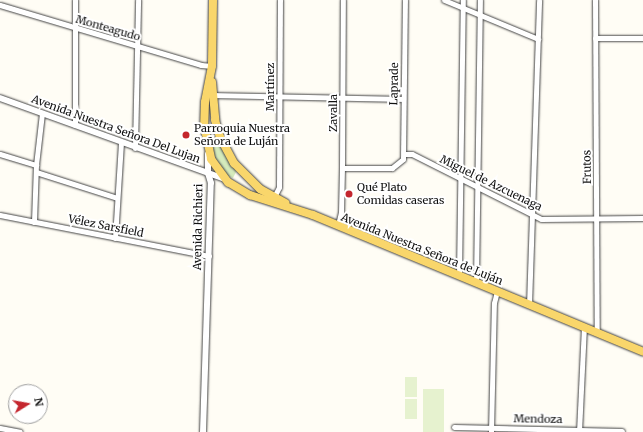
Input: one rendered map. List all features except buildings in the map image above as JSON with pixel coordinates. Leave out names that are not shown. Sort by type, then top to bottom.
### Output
[{"type":"main road","name":"Avenida Richieri","points":[[208,150],[204,112],[212,68],[214,0]]},
{"type":"main road","points":[[212,68],[212,94],[220,137],[239,171],[274,197],[301,211]]},
{"type":"main road","points":[[206,140],[212,136],[220,137]]},
{"type":"main road","points":[[208,150],[226,181],[237,180],[239,171]]},
{"type":"main road","name":"Avenida Nuestra Señora de Luján","points":[[226,181],[255,197],[301,211],[338,225],[643,352]]},
{"type":"street","points":[[75,0],[75,125]]},
{"type":"street","points":[[135,148],[138,0]]},
{"type":"street","name":"Martínez","points":[[274,197],[278,187],[280,0]]},
{"type":"street","name":"Zavalla","points":[[338,225],[341,212],[342,168],[343,0]]},
{"type":"street","name":"Laprade","points":[[404,154],[403,99],[405,0]]},
{"type":"street","points":[[444,0],[480,17],[538,39]]},
{"type":"street","points":[[459,275],[463,0]]},
{"type":"street","points":[[476,282],[480,0]]},
{"type":"street","points":[[529,305],[534,217],[539,0]]},
{"type":"street","name":"Frutos","points":[[595,0],[597,333]]},
{"type":"street","name":"Monteagudo","points":[[0,5],[137,47],[212,68]]},
{"type":"street","points":[[596,38],[643,38]]},
{"type":"street","points":[[212,94],[403,99]]},
{"type":"street","name":"Avenida Nuestra Señora Del Lujan","points":[[0,98],[135,148],[208,173],[226,181]]},
{"type":"street","points":[[34,222],[36,165],[42,113]]},
{"type":"street","points":[[115,238],[120,142]]},
{"type":"street","name":"Avenida Richieri","points":[[203,432],[211,183],[208,173],[208,150]]},
{"type":"street","points":[[0,154],[36,165]]},
{"type":"street","points":[[342,168],[397,166],[403,159],[404,154]]},
{"type":"street","name":"Miguel de Azcuenaga","points":[[404,154],[412,154],[460,180],[534,217],[541,219],[643,218]]},
{"type":"street","points":[[36,172],[118,198]]},
{"type":"street","name":"Vélez Sarsfield","points":[[0,215],[209,256]]},
{"type":"street","points":[[492,430],[494,303],[497,291]]},
{"type":"street","points":[[579,431],[584,328]]},
{"type":"street","name":"Mendoza","points":[[454,427],[492,430],[622,431]]},
{"type":"street","points":[[0,428],[20,432]]},
{"type":"green space","points":[[213,141],[220,142],[235,168],[236,172],[233,178],[226,175],[211,151]]},
{"type":"green space","points":[[405,377],[417,377],[417,397],[405,397]]},
{"type":"green space","points":[[423,389],[444,389],[444,432],[423,432]]},
{"type":"green space","points":[[405,399],[417,399],[417,419],[405,419]]},
{"type":"place","name":"Parroquia Nuestra Señora de Luján","points":[[186,135]]},
{"type":"place","name":"Qué Plato Comidas caseras","points":[[349,194]]}]
